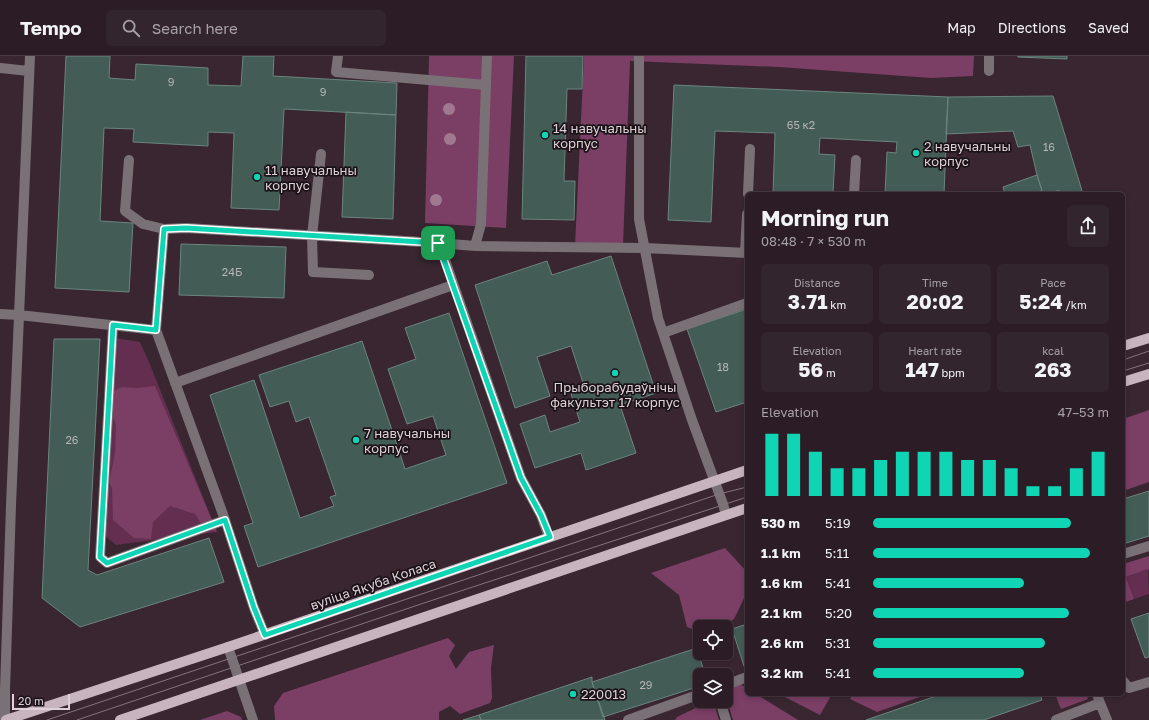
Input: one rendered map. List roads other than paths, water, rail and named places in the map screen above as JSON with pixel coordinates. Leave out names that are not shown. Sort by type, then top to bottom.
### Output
[{"type":"main road","points":[[1125,345],[1149,338]]},
{"type":"main road","points":[[1125,381],[1149,374]]},
{"type":"main road","name":"вуліца Якуба Коласа","points":[[6,720],[265,635],[745,471]]},
{"type":"main road","points":[[120,720],[745,509]]},
{"type":"street","points":[[6,720],[5,690],[10,512],[30,56]]},
{"type":"street","points":[[338,56],[336,72],[486,85]]},
{"type":"street","points":[[475,246],[481,224],[487,56]]},
{"type":"street","points":[[639,56],[640,219],[658,318],[726,515]]},
{"type":"street","points":[[988,71],[989,56]]},
{"type":"street","points":[[0,68],[29,71]]},
{"type":"street","points":[[748,192],[750,149]]},
{"type":"street","points":[[321,154],[312,236],[313,272],[369,275]]},
{"type":"street","points":[[129,160],[125,211],[143,224],[164,229],[186,228],[475,246],[645,248],[745,253]]},
{"type":"street","points":[[854,192],[856,160]]},
{"type":"street","points":[[164,229],[156,330],[225,520],[254,608],[265,635]]},
{"type":"street","points":[[438,243],[521,478],[541,515],[550,537]]},
{"type":"street","points":[[175,383],[453,285]]},
{"type":"street","points":[[663,333],[745,304]]},
{"type":"street","points":[[0,314],[156,330]]},
{"type":"street","points":[[113,325],[100,557],[107,563],[225,520]]},
{"type":"street","points":[[1125,553],[1149,546]]},
{"type":"street","points":[[228,647],[253,720]]},
{"type":"street","points":[[733,682],[745,679]]},
{"type":"street","points":[[1125,683],[1129,688],[1149,682]]},
{"type":"street","points":[[628,720],[654,716],[693,697]]},
{"type":"street","points":[[1056,720],[1099,698],[1108,720]]},
{"type":"street","points":[[722,708],[726,720]]},
{"type":"tram line","points":[[1125,359],[1149,351]]},
{"type":"tram line","points":[[1125,370],[1149,363]]},
{"type":"tram line","points":[[47,720],[719,494],[745,488]]},
{"type":"tram line","points":[[77,720],[424,603],[745,498]]},
{"type":"place","name":"14 навучальны корпус","points":[[545,135]]},
{"type":"place","name":"2 навучальны корпус","points":[[916,153]]},
{"type":"place","name":"11 навучальны корпус","points":[[257,177]]},
{"type":"place","name":"Прыборабудаўнічы факультэт 17 корпус","points":[[615,373]]},
{"type":"place","name":"7 навучальны корпус","points":[[356,440]]},
{"type":"place","name":"220013","points":[[573,694]]}]
